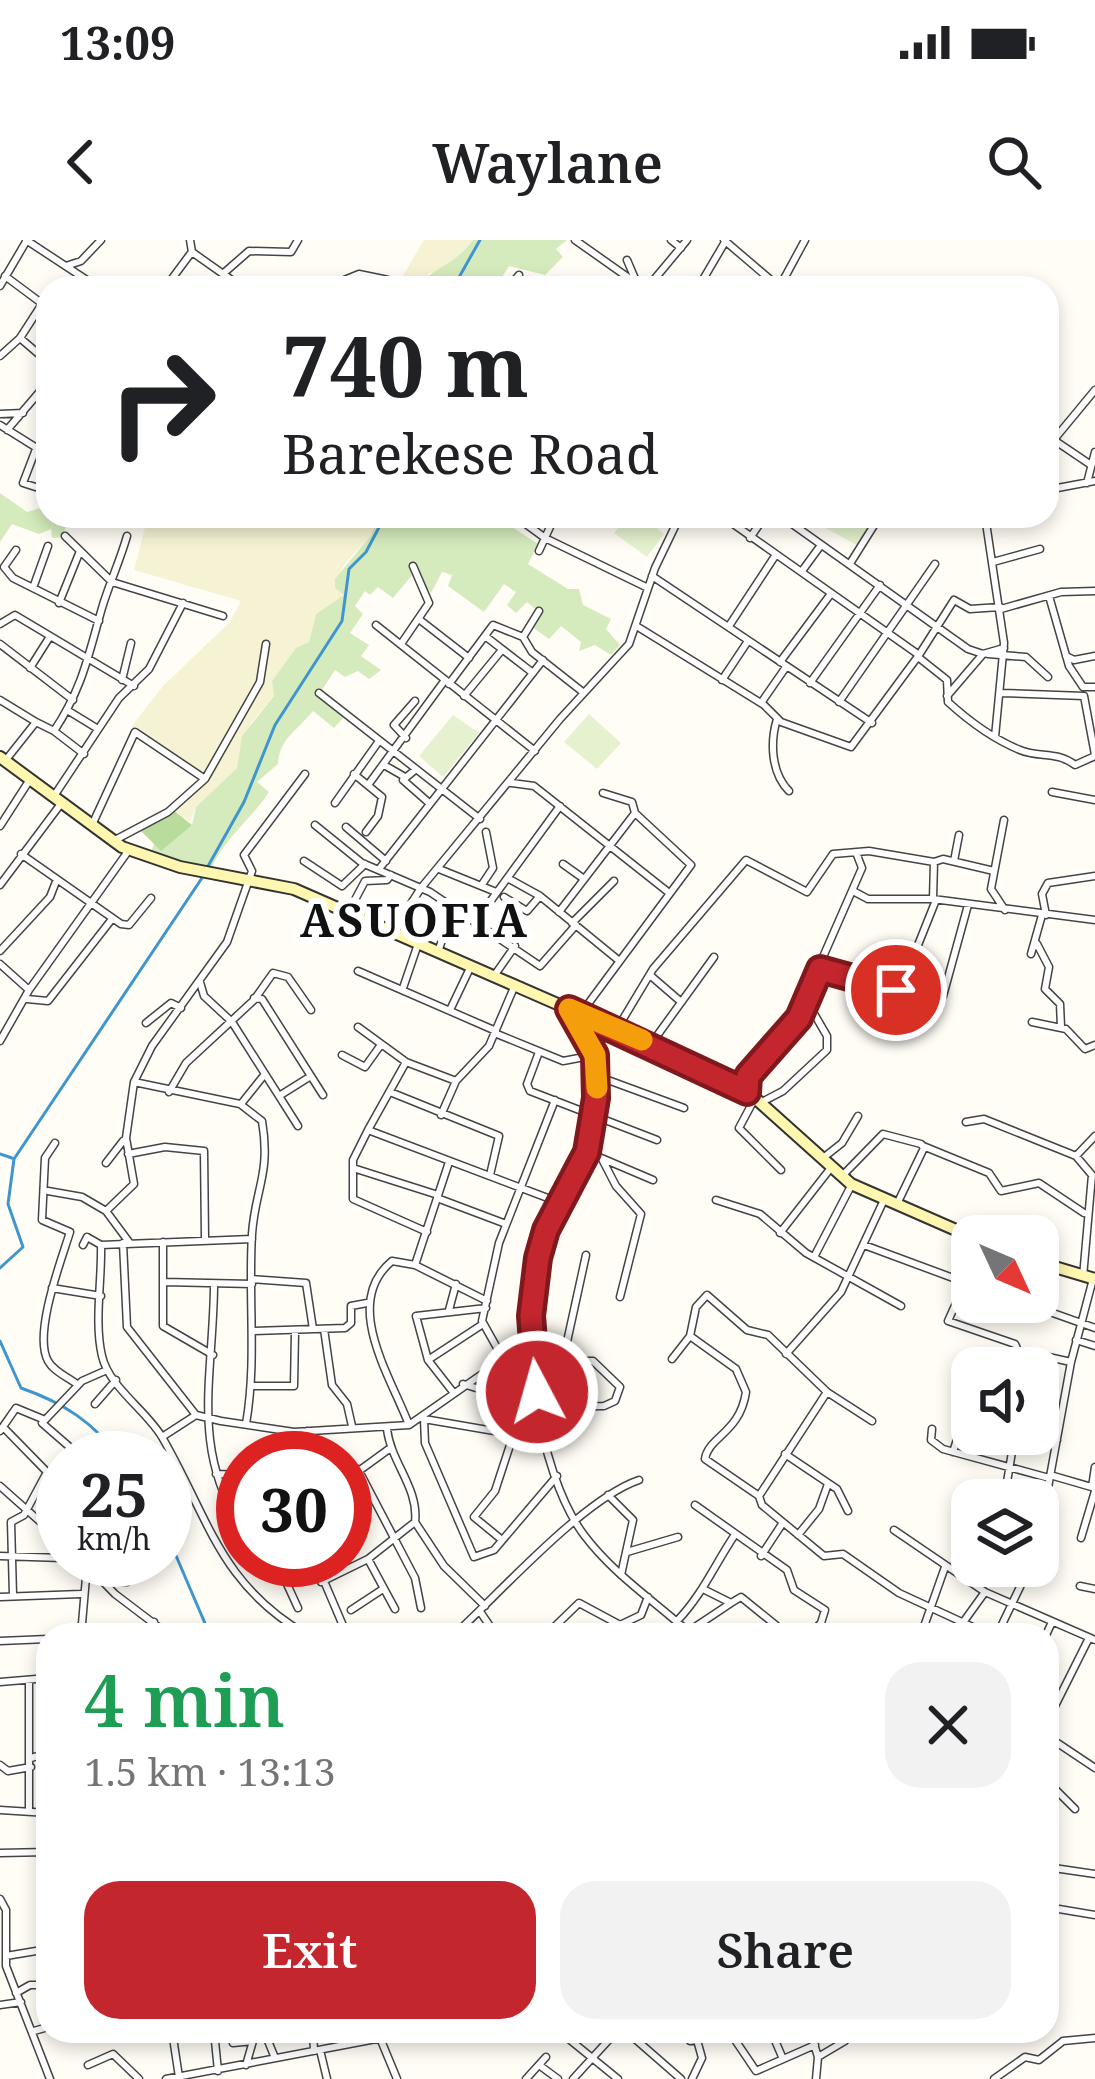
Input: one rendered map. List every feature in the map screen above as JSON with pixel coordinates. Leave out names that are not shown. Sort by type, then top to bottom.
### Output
[{"type":"main road","points":[[3,759],[111,842],[180,867],[250,877],[349,911],[752,1093],[836,1173],[889,1204],[951,1229]]},
{"type":"main road","points":[[1059,1268],[1090,1278]]},
{"type":"street","points":[[0,286],[27,240],[81,276]]},
{"type":"street","points":[[66,266],[81,261],[101,240]]},
{"type":"street","points":[[173,276],[192,252],[190,240]]},
{"type":"street","points":[[225,272],[249,251],[291,252],[298,240]]},
{"type":"street","points":[[575,240],[626,276]]},
{"type":"street","points":[[670,240],[680,248]]},
{"type":"street","points":[[653,276],[687,240]]},
{"type":"street","points":[[785,276],[805,240]]},
{"type":"street","points":[[705,276],[725,241],[768,276]]},
{"type":"street","points":[[192,252],[230,276]]},
{"type":"street","points":[[627,260],[636,276]]},
{"type":"street","points":[[5,276],[36,299]]},
{"type":"street","points":[[0,356],[36,318]]},
{"type":"street","points":[[20,338],[36,352]]},
{"type":"street","points":[[1059,434],[1095,390]]},
{"type":"street","points":[[36,397],[3,427],[36,449],[23,483],[36,487]]},
{"type":"street","points":[[0,414],[23,413]]},
{"type":"street","points":[[1059,443],[1091,465]]},
{"type":"street","points":[[1059,488],[1091,482],[1095,452]]},
{"type":"street","points":[[531,528],[648,588]]},
{"type":"street","points":[[539,551],[550,528]]},
{"type":"street","points":[[392,933],[437,869],[638,627],[652,576],[674,528]]},
{"type":"street","points":[[736,528],[919,656],[947,680],[946,697],[977,728],[1022,752],[1058,755],[1075,765],[1095,756],[1083,692],[1066,656],[1049,596]]},
{"type":"street","points":[[749,539],[757,528]]},
{"type":"street","points":[[798,528],[851,562],[938,629],[986,654],[1027,657],[1048,677]]},
{"type":"street","points":[[851,562],[872,528]]},
{"type":"street","points":[[987,528],[1004,648],[995,736]]},
{"type":"street","points":[[65,536],[112,583],[223,616]]},
{"type":"street","points":[[53,731],[92,661],[99,621],[127,536]]},
{"type":"street","points":[[802,571],[821,545]]},
{"type":"street","points":[[33,588],[48,546]]},
{"type":"street","points":[[993,562],[1040,549]]},
{"type":"street","points":[[16,550],[4,567],[58,604],[99,621]]},
{"type":"street","points":[[58,604],[80,551]]},
{"type":"street","points":[[729,626],[775,556]]},
{"type":"street","points":[[839,702],[935,564]]},
{"type":"street","points":[[401,644],[420,620],[429,598],[413,566]]},
{"type":"street","points":[[652,576],[872,723]]},
{"type":"street","points":[[810,683],[880,585]]},
{"type":"street","points":[[638,627],[761,703],[777,719],[851,748],[954,600],[970,609],[1001,608],[1095,590]]},
{"type":"street","points":[[761,703],[830,595]]},
{"type":"street","points":[[0,885],[98,729],[152,664],[183,603]]},
{"type":"street","points":[[523,637],[539,611]]},
{"type":"street","points":[[0,624],[12,614],[134,686]]},
{"type":"street","points":[[420,620],[469,658]]},
{"type":"street","points":[[368,785],[495,624],[523,637],[584,693]]},
{"type":"street","points":[[376,625],[535,752]]},
{"type":"street","points":[[485,636],[533,673]]},
{"type":"street","points":[[30,668],[50,638]]},
{"type":"street","points":[[722,680],[748,641]]},
{"type":"street","points":[[122,680],[131,643]]},
{"type":"street","points":[[0,644],[73,700]]},
{"type":"street","points":[[111,842],[168,812],[205,779],[260,682],[266,644]]},
{"type":"street","points":[[946,697],[986,654],[1004,648]]},
{"type":"street","points":[[464,696],[501,650]]},
{"type":"street","points":[[1066,656],[1074,660],[1095,656]]},
{"type":"street","points":[[379,869],[543,660]]},
{"type":"street","points":[[1002,693],[1083,692],[1095,687]]},
{"type":"street","points":[[320,693],[480,819]]},
{"type":"street","points":[[0,700],[84,754]]},
{"type":"street","points":[[406,738],[394,725],[415,701]]},
{"type":"street","points":[[67,710],[98,729]]},
{"type":"street","points":[[777,719],[771,743],[778,778],[789,791]]},
{"type":"street","points":[[3,759],[36,722]]},
{"type":"street","points":[[90,828],[135,732],[205,779]]},
{"type":"street","points":[[335,803],[379,741]]},
{"type":"street","points":[[384,765],[405,777],[428,802]]},
{"type":"street","points":[[405,777],[415,770]]},
{"type":"street","points":[[106,1211],[134,1184],[125,1138],[134,1082],[148,1051],[236,925],[252,868],[244,855],[305,774]]},
{"type":"street","points":[[354,774],[382,800],[366,832]]},
{"type":"street","points":[[0,826],[29,781]]},
{"type":"street","points":[[511,783],[534,786],[668,892]]},
{"type":"street","points":[[603,793],[632,802],[635,813],[690,861],[575,1011],[595,1055],[594,1117],[587,1152],[540,1244],[531,1340],[540,1407],[557,1476],[576,1523],[621,1575],[677,1622],[705,1590],[710,1568],[734,1536]]},
{"type":"street","points":[[1052,793],[1095,800]]},
{"type":"street","points":[[476,921],[560,806]]},
{"type":"street","points":[[559,912],[635,813]]},
{"type":"street","points":[[1004,820],[992,893],[1005,910]]},
{"type":"street","points":[[315,825],[365,864],[422,888],[545,966],[574,924],[614,881]]},
{"type":"street","points":[[346,827],[386,861]]},
{"type":"street","points":[[483,883],[493,868],[487,832]]},
{"type":"street","points":[[954,861],[958,835]]},
{"type":"street","points":[[0,1041],[129,850]]},
{"type":"street","points":[[617,1029],[700,908],[746,860],[807,892],[830,856],[869,850],[954,861],[994,872]]},
{"type":"street","points":[[21,854],[112,919],[129,925],[151,898]]},
{"type":"street","points":[[781,1170],[739,1128],[752,1093],[799,1018],[862,868],[857,855]]},
{"type":"street","points":[[304,861],[342,886],[365,864]]},
{"type":"street","points":[[820,969],[900,990],[934,900],[934,862]]},
{"type":"street","points":[[563,864],[584,879]]},
{"type":"street","points":[[437,869],[483,883],[527,911],[540,896]]},
{"type":"street","points":[[349,911],[363,882],[391,875]]},
{"type":"street","points":[[1031,954],[1048,883],[1095,876]]},
{"type":"street","points":[[508,878],[540,896],[616,959]]},
{"type":"street","points":[[0,951],[50,897],[57,879]]},
{"type":"street","points":[[853,892],[868,899],[934,900],[1095,920]]},
{"type":"street","points":[[943,996],[968,905]]},
{"type":"street","points":[[438,952],[453,907]]},
{"type":"street","points":[[0,964],[28,994],[49,1001],[112,919]]},
{"type":"street","points":[[404,988],[418,944]]},
{"type":"street","points":[[1037,944],[1049,967],[1045,989],[1060,1004],[1061,1027]]},
{"type":"street","points":[[494,976],[514,946]]},
{"type":"street","points":[[651,1044],[714,957]]},
{"type":"street","points":[[450,1010],[471,966]]},
{"type":"street","points":[[358,971],[538,1052],[570,1062],[595,1055]]},
{"type":"street","points":[[169,1092],[186,1063],[280,972],[311,1010]]},
{"type":"street","points":[[651,976],[680,1001]]},
{"type":"street","points":[[200,982],[204,996],[232,1022],[298,1126]]},
{"type":"street","points":[[441,1114],[456,1082],[483,1055],[515,985]]},
{"type":"street","points":[[254,998],[262,999],[322,1095]]},
{"type":"street","points":[[752,1093],[783,1091],[826,1050],[827,1036],[804,1002]]},
{"type":"street","points":[[146,1023],[171,1003],[182,1008]]},
{"type":"street","points":[[1032,1022],[1061,1027],[1085,1048],[1095,1045]]},
{"type":"street","points":[[358,1027],[406,1062],[456,1082]]},
{"type":"street","points":[[342,1055],[364,1067],[380,1046]]},
{"type":"street","points":[[538,1052],[528,1088],[658,1140]]},
{"type":"street","points":[[406,1062],[353,1168],[356,1203],[427,1232]]},
{"type":"street","points":[[741,1063],[752,1093]]},
{"type":"street","points":[[240,1104],[265,1074]]},
{"type":"street","points":[[279,1096],[311,1076]]},
{"type":"street","points":[[597,1076],[684,1108]]},
{"type":"street","points":[[134,1082],[240,1104],[262,1121],[266,1181],[252,1239],[254,1386],[247,1424]]},
{"type":"street","points":[[390,1092],[499,1136],[490,1175]]},
{"type":"street","points":[[428,1360],[482,1324],[506,1224],[554,1100]]},
{"type":"street","points":[[814,1257],[842,1143],[858,1116]]},
{"type":"street","points":[[966,1122],[984,1118],[1076,1156],[1093,1180],[1086,1214],[1090,1278],[1059,1429]]},
{"type":"street","points":[[368,1130],[561,1202]]},
{"type":"street","points":[[780,1233],[836,1173],[883,1134],[989,1173],[1001,1191],[1039,1183],[1086,1214]]},
{"type":"street","points":[[1076,1156],[1095,1136]]},
{"type":"street","points":[[106,1163],[125,1138]]},
{"type":"street","points":[[55,1143],[45,1158],[42,1220],[70,1232],[52,1288],[46,1356],[78,1385]]},
{"type":"street","points":[[786,1354],[828,1311],[923,1146]]},
{"type":"street","points":[[127,1154],[165,1148],[204,1151],[205,1238]]},
{"type":"street","points":[[587,1152],[653,1180]]},
{"type":"street","points":[[602,1159],[641,1216],[620,1297]]},
{"type":"street","points":[[415,1264],[449,1162]]},
{"type":"street","points":[[353,1168],[506,1224]]},
{"type":"street","points":[[47,1191],[82,1197],[106,1211],[126,1242],[127,1327],[200,1415],[216,1474]]},
{"type":"street","points":[[716,1199],[760,1214],[814,1257],[902,1306]]},
{"type":"street","points":[[83,1245],[86,1237],[100,1244],[252,1239]]},
{"type":"street","points":[[164,1242],[163,1326],[213,1355]]},
{"type":"street","points":[[100,1244],[100,1343],[107,1370],[157,1431]]},
{"type":"street","points":[[864,1245],[951,1277]]},
{"type":"street","points":[[563,1360],[586,1255]]},
{"type":"street","points":[[410,1425],[367,1304],[387,1264],[415,1264],[486,1305]]},
{"type":"street","points":[[164,1282],[214,1287],[252,1281],[306,1283],[313,1329]]},
{"type":"street","points":[[448,1311],[455,1284]]},
{"type":"street","points":[[200,1415],[213,1355],[214,1287]]},
{"type":"street","points":[[52,1288],[102,1293],[123,1288]]},
{"type":"street","points":[[672,1359],[690,1336],[696,1307],[707,1295],[747,1330],[768,1334],[827,1392],[872,1421]]},
{"type":"street","points":[[253,1331],[348,1326],[351,1306],[367,1304]]},
{"type":"street","points":[[453,1392],[428,1360],[416,1316],[486,1305]]},
{"type":"street","points":[[1059,1315],[1095,1328]]},
{"type":"street","points":[[954,1323],[1016,1347]]},
{"type":"street","points":[[482,1324],[502,1355]]},
{"type":"street","points":[[324,1329],[332,1385],[347,1403],[352,1427]]},
{"type":"street","points":[[254,1386],[295,1386],[295,1332]]},
{"type":"street","points":[[690,1336],[736,1370],[746,1392],[732,1430],[711,1444],[705,1460],[759,1496],[782,1523],[824,1556],[844,1554],[895,1591],[961,1622],[985,1592]]},
{"type":"street","points":[[172,1431],[200,1415],[307,1431],[387,1430],[410,1425],[424,1419],[502,1355],[531,1340]]},
{"type":"street","points":[[1076,1340],[1095,1346]]},
{"type":"street","points":[[1059,1359],[1071,1362]]},
{"type":"street","points":[[533,1361],[596,1362],[616,1378],[618,1396],[604,1406],[540,1407]]},
{"type":"street","points":[[39,1420],[78,1385],[107,1370]]},
{"type":"street","points":[[95,1404],[116,1380]]},
{"type":"street","points":[[463,1384],[522,1402]]},
{"type":"street","points":[[759,1496],[827,1392]]},
{"type":"street","points":[[13,1595],[11,1522],[24,1515],[47,1472],[1,1429],[19,1407],[52,1431]]},
{"type":"street","points":[[424,1419],[547,1440]]},
{"type":"street","points":[[424,1419],[424,1443],[472,1556],[494,1550],[557,1476]]},
{"type":"street","points":[[932,1429],[932,1440],[951,1451]]},
{"type":"street","points":[[387,1430],[389,1449],[416,1501],[415,1522],[490,1623]]},
{"type":"street","points":[[453,1514],[466,1521],[495,1491],[513,1436]]},
{"type":"street","points":[[372,1460],[389,1449]]},
{"type":"street","points":[[785,1454],[842,1496],[848,1511]]},
{"type":"street","points":[[963,1455],[1094,1489]]},
{"type":"street","points":[[1010,1479],[1013,1455]]},
{"type":"street","points":[[1049,1479],[1054,1455]]},
{"type":"street","points":[[1082,1538],[1095,1467]]},
{"type":"street","points":[[467,1623],[608,1496],[639,1480]]},
{"type":"street","points":[[798,1535],[816,1514],[828,1484]]},
{"type":"street","points":[[0,1486],[36,1517]]},
{"type":"street","points":[[608,1496],[633,1520],[621,1575]]},
{"type":"street","points":[[372,1497],[415,1578],[421,1608]]},
{"type":"street","points":[[192,1500],[237,1578],[267,1609],[289,1623]]},
{"type":"street","points":[[695,1505],[787,1570],[794,1590],[824,1610],[821,1623]]},
{"type":"street","points":[[474,1516],[502,1540]]},
{"type":"street","points":[[372,1556],[415,1522]]},
{"type":"street","points":[[761,1556],[782,1523]]},
{"type":"street","points":[[895,1530],[951,1572]]},
{"type":"street","points":[[627,1552],[679,1537]]},
{"type":"street","points":[[0,1556],[36,1557]]},
{"type":"street","points":[[372,1567],[395,1609]]},
{"type":"street","points":[[926,1623],[944,1568]]},
{"type":"street","points":[[1080,1586],[1095,1588]]},
{"type":"street","points":[[81,1623],[82,1587]]},
{"type":"street","points":[[112,1587],[154,1622]]},
{"type":"street","points":[[288,1587],[298,1608]]},
{"type":"street","points":[[323,1587],[341,1623]]},
{"type":"street","points":[[979,1587],[1052,1622]]},
{"type":"street","points":[[1001,1623],[1021,1587]]},
{"type":"street","points":[[351,1610],[383,1588]]},
{"type":"street","points":[[705,1590],[731,1603]]},
{"type":"street","points":[[0,1597],[81,1594]]},
{"type":"street","points":[[624,1623],[640,1615],[648,1597]]},
{"type":"street","points":[[703,1623],[740,1598],[772,1623]]},
{"type":"street","points":[[558,1623],[579,1603],[616,1623]]},
{"type":"street","points":[[1059,1625],[1092,1639],[1059,1700]]},
{"type":"street","points":[[0,1641],[36,1640]]},
{"type":"street","points":[[0,1682],[36,1679]]},
{"type":"street","points":[[29,1680],[29,1811]]},
{"type":"street","points":[[1059,1744],[1095,1768]]},
{"type":"street","points":[[1,1768],[36,1760]]},
{"type":"street","points":[[1059,1793],[1076,1809]]},
{"type":"street","points":[[0,1810],[36,1812]]},
{"type":"street","points":[[0,1852],[36,1852]]},
{"type":"street","points":[[1059,1869],[1095,1874]]},
{"type":"street","points":[[0,1899],[6,1910],[6,1956],[36,2037]]},
{"type":"street","points":[[1059,1909],[1095,1915]]},
{"type":"street","points":[[6,1956],[36,1951]]},
{"type":"street","points":[[16,1993],[36,1986]]},
{"type":"street","points":[[0,2005],[21,2002]]},
{"type":"street","points":[[994,2079],[1025,2057],[1039,2060],[1063,2041],[1095,2038]]},
{"type":"street","points":[[38,2043],[50,2079]]},
{"type":"street","points":[[174,2043],[179,2077]]},
{"type":"street","points":[[215,2043],[218,2071]]},
{"type":"street","points":[[240,2079],[252,2043]]},
{"type":"street","points":[[268,2043],[274,2058]]},
{"type":"street","points":[[316,2043],[327,2079]]},
{"type":"street","points":[[166,2079],[354,2043]]},
{"type":"street","points":[[382,2043],[397,2079]]},
{"type":"street","points":[[573,2043],[618,2079]]},
{"type":"street","points":[[569,2079],[605,2043]]},
{"type":"street","points":[[640,2043],[680,2079]]},
{"type":"street","points":[[692,2079],[702,2063],[698,2043]]},
{"type":"street","points":[[737,2043],[755,2070],[815,2045],[816,2079]]},
{"type":"street","points":[[776,2043],[783,2059]]},
{"type":"street","points":[[818,2056],[841,2043]]},
{"type":"street","points":[[88,2065],[113,2054],[139,2079]]},
{"type":"street","points":[[526,2079],[546,2057]]},
{"type":"street","points":[[539,2065],[558,2079]]},
{"type":"shaded area","points":[[424,240],[473,240],[448,270],[403,276]]},
{"type":"shaded area","points":[[145,528],[374,528],[343,566],[335,587],[345,595],[316,614],[309,642],[273,682],[274,696],[251,723],[237,768],[196,807],[190,822],[173,810],[205,776],[131,727],[163,686],[230,622],[241,601],[134,570]]},
{"type":"green space","points":[[473,240],[567,240],[556,249],[563,257],[545,275],[509,266],[503,276],[428,276]]},
{"type":"green space","points":[[0,493],[27,512],[36,509],[36,528],[65,528],[63,537],[52,538],[51,529],[39,534],[12,524],[0,542]]},
{"type":"green space","points":[[374,528],[514,528],[538,544],[528,564],[568,589],[579,589],[583,605],[611,619],[606,629],[620,645],[611,655],[595,645],[579,651],[581,642],[561,626],[549,639],[532,627],[540,613],[527,602],[516,613],[507,605],[516,592],[504,584],[484,612],[448,586],[452,575],[442,572],[431,593],[413,574],[393,598],[378,587],[370,595],[365,591],[355,606],[363,614],[350,633],[369,645],[361,656],[381,670],[369,679],[358,671],[345,677],[335,670],[318,696],[345,716],[334,728],[313,711],[289,736],[278,764],[257,782],[269,792],[211,869],[150,854],[154,844],[162,846],[192,825],[196,807],[237,768],[242,736],[274,696],[272,681],[296,648],[309,642],[316,614],[344,595],[335,588],[335,579]]},
{"type":"green space","points":[[618,528],[657,528],[664,534],[647,557],[614,533]]},
{"type":"green space","points":[[826,528],[867,528],[858,546]]},
{"type":"green space","points":[[589,714],[621,743],[597,769],[564,742]]},
{"type":"green space","points":[[453,715],[479,733],[443,777],[419,756]]},
{"type":"green space","points":[[173,810],[192,825],[161,851],[139,829]]},
{"type":"waterway","points":[[460,276],[480,240]]},
{"type":"waterway","points":[[207,868],[244,802],[275,725],[342,621],[349,569],[366,552],[379,528]]},
{"type":"waterway","points":[[0,1268],[23,1247],[8,1204],[14,1159],[202,878]]},
{"type":"waterway","points":[[0,1154],[12,1158]]},
{"type":"waterway","points":[[0,1341],[21,1388],[51,1400],[95,1431]]},
{"type":"waterway","points":[[189,1587],[205,1623]]},
{"type":"slow traffic","points":[[597,1088],[595,1055],[569,1009],[642,1040]]},
{"type":"district","name":"ASUOFIA","points":[[415,919]]},
{"type":"route","points":[[537,1392],[531,1316],[540,1244],[587,1152],[596,1098],[595,1055],[569,1009],[747,1092],[748,1076],[799,1018],[820,969],[896,990]]}]
